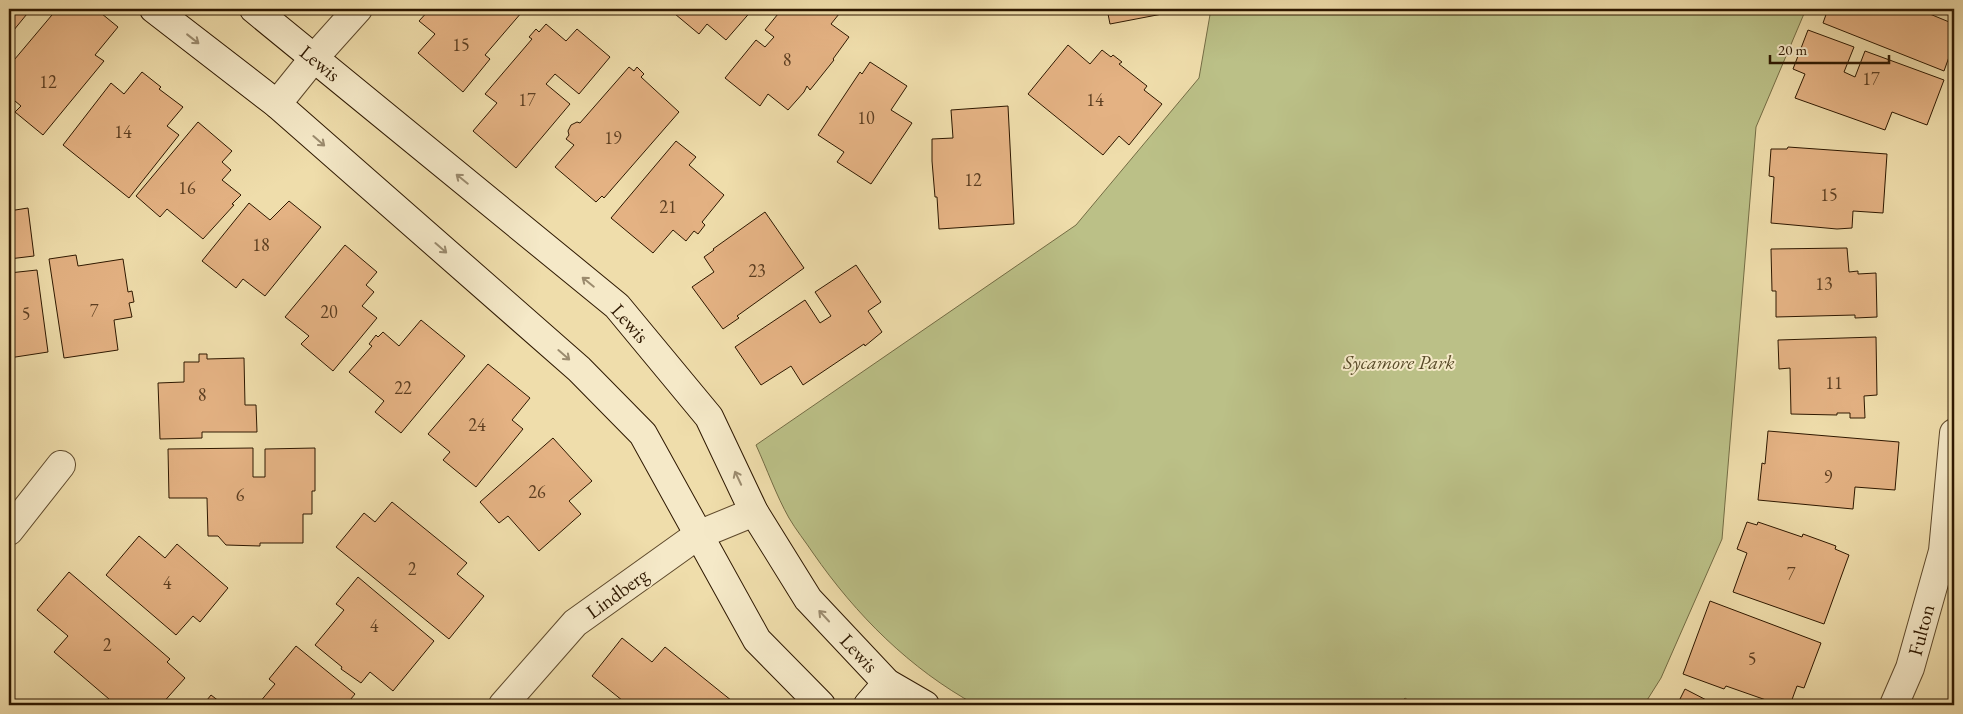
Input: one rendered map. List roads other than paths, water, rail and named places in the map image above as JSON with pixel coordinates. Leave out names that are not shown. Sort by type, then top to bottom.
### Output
[{"type":"street","points":[[154,9],[277,104],[565,356],[643,434],[757,640],[822,705]]},
{"type":"street","name":"Lewis","points":[[254,9],[617,306],[709,417],[754,512],[808,599],[887,683],[925,705]]},
{"type":"street","points":[[277,104],[314,58],[358,9]]},
{"type":"street","name":"Fulton","points":[[1894,705],[1910,668],[1942,551],[1954,433]]},
{"type":"street","points":[[9,531],[61,465]]},
{"type":"street","name":"Lindberg","points":[[503,705],[575,623],[698,535],[754,512]]},
{"type":"street","points":[[868,705],[887,683]]},
{"type":"park label","name":"Sycamore Park","points":[[1399,362]]}]
